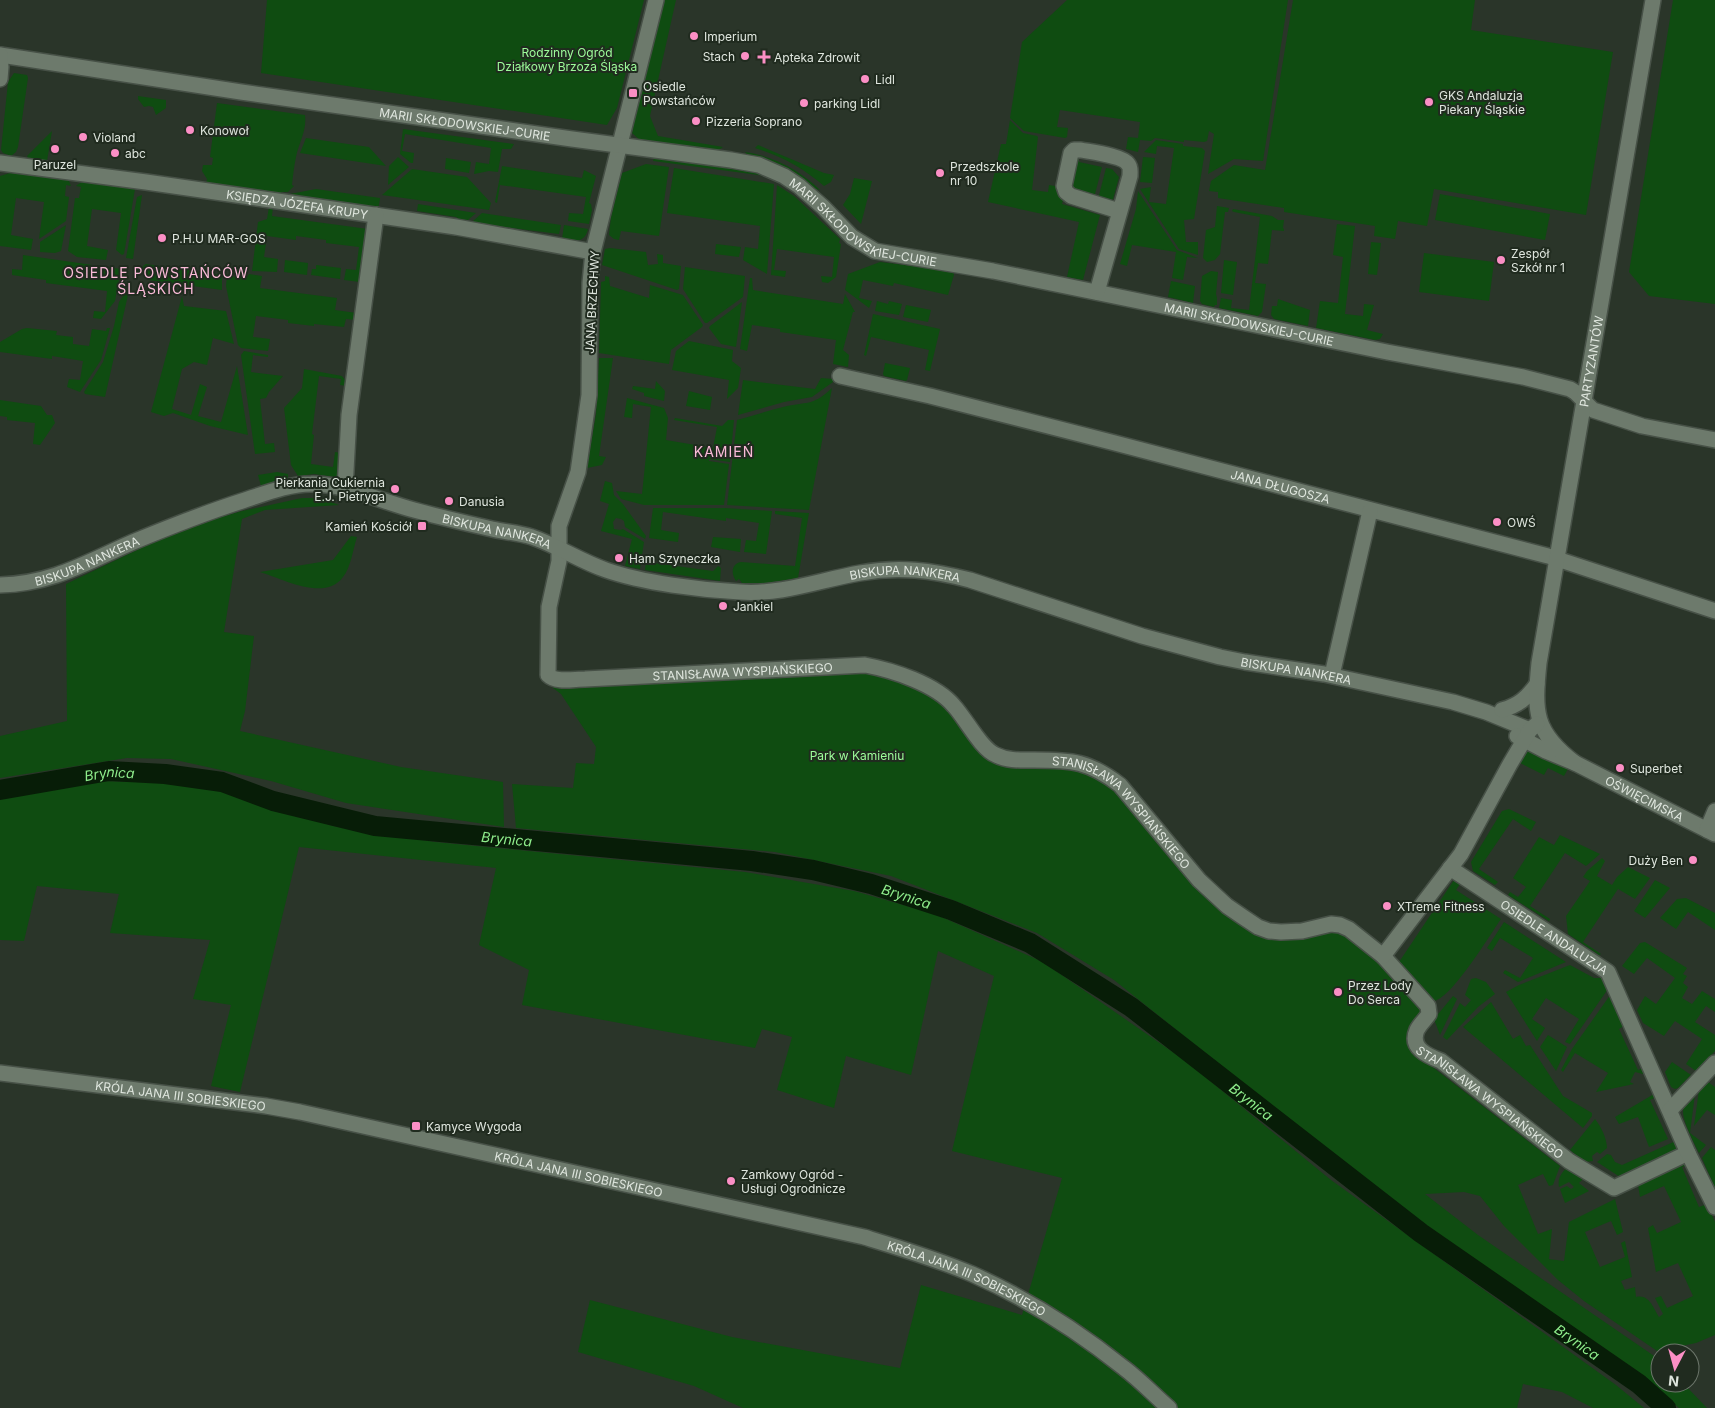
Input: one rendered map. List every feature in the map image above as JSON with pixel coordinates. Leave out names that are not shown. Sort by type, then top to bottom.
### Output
[{"type":"street","name":"JANA BRZECHWY","points":[[559,548],[560,526],[578,472],[589,395],[590,283],[593,252],[656,0]]},
{"type":"street","name":"PARTYZANTÓW","points":[[1532,730],[1556,559],[1653,0]]},
{"type":"street","name":"MARII SKŁODOWSKIEJ-CURIE","points":[[0,79],[0,55],[241,92],[759,165],[784,176],[799,186],[823,207],[852,237],[875,251],[962,265],[1387,352],[1523,377],[1570,389],[1576,392],[1593,410],[1642,426],[1715,440]]},
{"type":"street","points":[[1097,292],[1130,176],[1130,170],[1128,163],[1121,159],[1081,150],[1071,152],[1064,186],[1066,192],[1072,196],[1119,211]]},
{"type":"street","name":"KSIĘDZA JÓZEFA KRUPY","points":[[0,163],[456,227],[593,252]]},
{"type":"street","points":[[345,489],[349,415],[376,215]]},
{"type":"street","name":"JANA DŁUGOSZA","points":[[840,376],[987,411],[1556,559],[1715,611]]},
{"type":"street","name":"BISKUPA NANKERA","points":[[0,585],[40,581],[66,573],[183,521],[272,492],[311,484],[345,489],[414,510],[531,537],[559,548],[587,563],[622,575],[702,589],[742,593],[772,592],[877,570],[912,568],[923,570],[970,580],[1142,636],[1220,657],[1332,675],[1469,707],[1532,730]]},
{"type":"street","points":[[1332,675],[1370,511]]},
{"type":"street","name":"STANISŁAWA WYSPIAŃSKIEGO","points":[[559,548],[559,561],[549,607],[548,675],[551,678],[584,679],[654,676],[852,665],[875,667],[923,684],[945,696],[986,747],[998,756],[1016,760],[1072,761],[1093,767],[1107,776],[1120,786],[1204,885],[1227,906],[1258,927],[1269,931],[1281,932],[1302,931],[1331,924],[1349,929],[1383,956],[1428,1006],[1429,1014],[1418,1028],[1415,1037],[1417,1045],[1426,1055],[1441,1061],[1569,1161],[1614,1188],[1688,1153]]},
{"type":"street","points":[[1502,710],[1520,703],[1530,695],[1537,684]]},
{"type":"street","name":"BISKUPA NANKERA","points":[[1469,707],[1502,710],[1532,730]]},
{"type":"street","points":[[1383,956],[1461,854],[1532,730]]},
{"type":"street","name":"OŚWIĘCIMSKA","points":[[1532,730],[1545,732],[1554,745],[1575,763]]},
{"type":"street","name":"OŚWIĘCIMSKA","points":[[1532,730],[1575,763],[1711,832]]},
{"type":"street","points":[[1711,832],[1715,811]]},
{"type":"street","name":"OSIEDLE ANDALUZJA","points":[[1450,868],[1608,972],[1688,1153],[1715,1207]]},
{"type":"street","points":[[1670,1110],[1715,1063]]},
{"type":"street","name":"KRÓLA JANA III SOBIESKIEGO","points":[[0,1073],[266,1106],[300,1112],[864,1237],[931,1258],[972,1274],[1004,1290],[1068,1327],[1124,1368],[1169,1408]]},
{"type":"green space","name":"Rodzinny Ogród Działkowy Brzoza Śląska","points":[[267,0],[644,0],[617,108],[607,125],[261,73]]},
{"type":"green space","points":[[664,0],[676,0],[650,116],[658,136],[723,147],[717,151],[641,141],[632,133],[644,75]]},
{"type":"green space","points":[[1067,0],[1288,0],[1263,161],[1234,159],[1208,174],[1214,134],[1209,131],[1207,141],[1204,142],[1184,140],[1184,142],[1155,138],[1151,141],[1140,140],[1138,152],[1126,149],[1128,137],[1138,138],[1140,122],[1060,110],[1057,127],[1068,128],[1067,137],[1024,131],[1010,118],[1022,42]]},
{"type":"green space","points":[[1293,0],[1475,0],[1471,30],[1613,52],[1586,215],[1434,189],[1427,226],[1398,221],[1395,239],[1374,236],[1375,226],[1284,212],[1284,208],[1218,198],[1218,192],[1209,191],[1211,181],[1234,165],[1265,170]]},
{"type":"green space","points":[[1673,0],[1715,0],[1715,304],[1649,296],[1629,272]]},
{"type":"green space","points":[[14,73],[27,75],[28,78],[18,147],[11,156],[3,153],[1,150],[8,82]]},
{"type":"green space","points":[[138,96],[166,100],[166,108],[156,115],[153,107],[144,107]]},
{"type":"green space","points":[[217,103],[305,115],[304,131],[294,167],[292,185],[294,186],[288,192],[282,192],[280,195],[206,185],[207,179],[202,171],[203,165],[212,165],[213,158],[210,157]]},
{"type":"green space","points":[[1010,120],[1023,133],[1038,137],[1032,190],[1048,192],[1049,185],[1061,187],[1059,196],[1064,197],[1062,204],[1100,215],[1083,280],[1067,277],[1079,222],[988,202],[1001,144],[1006,144]]},
{"type":"green space","points":[[403,129],[514,144],[511,149],[502,149],[498,172],[489,171],[474,174],[476,162],[489,164],[491,148],[405,134],[402,151],[414,153],[413,163],[411,163],[400,154]]},
{"type":"green space","points":[[52,131],[47,161],[28,158],[27,156]]},
{"type":"green space","points":[[306,138],[369,147],[386,166],[300,153]]},
{"type":"green space","points":[[1156,140],[1202,148],[1205,151],[1194,219],[1184,220],[1186,242],[1198,242],[1198,255],[1179,249],[1140,189],[1151,187],[1149,202],[1166,204],[1174,148],[1157,146],[1156,154],[1144,152]]},
{"type":"green space","points":[[758,145],[824,173],[834,175],[831,182],[824,186],[792,163],[755,148]]},
{"type":"green space","points":[[745,152],[766,157],[786,165],[804,176],[820,190],[812,188],[749,157]]},
{"type":"green space","points":[[655,156],[756,171],[773,177],[653,161]]},
{"type":"green space","points":[[398,157],[409,167],[388,185],[389,166]]},
{"type":"green space","points":[[1143,157],[1155,158],[1152,183],[1140,182]]},
{"type":"green space","points":[[446,158],[471,162],[469,173],[445,169]]},
{"type":"green space","points":[[1075,158],[1079,159],[1079,162],[1102,167],[1094,198],[1078,193],[1070,182]]},
{"type":"green space","points":[[646,164],[669,167],[659,236],[621,231],[619,240],[614,239],[609,235],[611,217],[622,173]]},
{"type":"green space","points":[[502,166],[582,178],[584,170],[596,176],[589,203],[592,210],[589,224],[568,221],[569,213],[583,214],[586,197],[500,185],[497,203],[495,202]]},
{"type":"green space","points":[[674,168],[774,184],[767,274],[743,260],[745,247],[758,249],[760,226],[667,213]]},
{"type":"green space","points":[[1106,168],[1112,169],[1119,177],[1112,203],[1098,199]]},
{"type":"green space","points":[[412,169],[467,177],[491,203],[489,210],[382,195]]},
{"type":"green space","points":[[10,173],[66,179],[71,186],[66,185],[65,196],[69,197],[66,221],[39,239],[44,202],[16,198],[11,235],[33,239],[31,250],[0,246],[0,176]]},
{"type":"green space","points":[[854,178],[872,181],[861,224],[843,205],[850,194]]},
{"type":"green space","points":[[82,182],[135,189],[124,254],[122,255],[116,250],[121,213],[92,209],[87,246],[108,250],[106,260],[77,257],[68,251],[75,198],[79,198],[81,187],[76,186]]},
{"type":"green space","points":[[777,185],[794,196],[840,239],[839,243],[841,244],[836,277],[828,283],[822,282],[821,276],[832,277],[834,257],[777,249],[774,270],[786,271],[785,277],[771,275]]},
{"type":"green space","points":[[316,189],[380,198],[378,211],[289,198],[290,194]]},
{"type":"green space","points":[[1138,191],[1177,250],[1198,258],[1187,257],[1183,280],[1172,278],[1176,252],[1132,245],[1127,266],[1120,264],[1136,209]]},
{"type":"green space","points":[[1440,194],[1550,214],[1545,240],[1435,220]]},
{"type":"green space","points":[[142,195],[133,259],[126,258],[137,197]]},
{"type":"green space","points":[[418,204],[476,213],[468,220],[459,219],[417,211]]},
{"type":"green space","points":[[1217,206],[1229,208],[1228,212],[1225,212],[1220,254],[1215,260],[1207,262],[1203,258],[1206,230],[1215,227]]},
{"type":"green space","points":[[269,207],[273,207],[272,216],[368,229],[360,282],[344,280],[346,269],[356,270],[359,247],[326,243],[326,240],[296,236],[296,240],[267,236],[264,257],[278,259],[277,272],[252,271],[258,222],[267,219]]},
{"type":"green space","points":[[1233,209],[1284,220],[1284,231],[1272,230],[1268,264],[1258,263],[1255,283],[1266,284],[1262,312],[1258,316],[1219,308],[1221,298],[1232,300],[1231,308],[1249,310],[1260,217],[1234,212],[1232,211]]},
{"type":"green space","points":[[482,213],[561,225],[559,234],[472,222]]},
{"type":"green space","points":[[1337,224],[1355,226],[1345,314],[1363,316],[1364,304],[1374,305],[1367,330],[1383,334],[1380,339],[1375,340],[1316,328],[1320,301],[1338,303],[1343,257],[1333,255]]},
{"type":"green space","points":[[66,225],[61,251],[55,253],[40,252],[40,242]]},
{"type":"green space","points":[[564,225],[588,229],[587,234],[582,239],[575,241],[562,239]]},
{"type":"green space","points":[[1371,242],[1381,243],[1377,275],[1368,274]]},
{"type":"green space","points":[[716,244],[741,247],[739,257],[715,254]]},
{"type":"green space","points":[[605,249],[646,252],[648,265],[658,264],[657,254],[663,255],[663,263],[681,266],[679,289],[677,290],[602,265]]},
{"type":"green space","points":[[1424,253],[1494,262],[1489,301],[1419,292]]},
{"type":"green space","points":[[23,255],[121,269],[115,301],[101,319],[93,318],[94,311],[105,312],[107,291],[46,283],[46,280],[12,275],[12,269],[22,270]]},
{"type":"green space","points":[[285,260],[308,263],[307,275],[284,272]]},
{"type":"green space","points":[[1224,260],[1237,262],[1233,295],[1221,293]]},
{"type":"green space","points":[[880,262],[953,271],[954,275],[948,295],[894,283],[893,286],[863,280],[859,298],[872,301],[869,308],[845,290],[848,274]]},
{"type":"green space","points":[[146,264],[222,275],[222,290],[148,280],[143,272],[143,266]]},
{"type":"green space","points":[[316,265],[341,268],[340,279],[311,275],[312,269],[316,269]]},
{"type":"green space","points":[[685,267],[745,276],[743,297],[705,323],[683,289]]},
{"type":"green space","points":[[1211,271],[1218,272],[1217,305],[1214,307],[1202,304],[1200,301],[1202,276]]},
{"type":"green space","points":[[249,274],[262,276],[260,288],[337,298],[335,310],[357,313],[356,320],[346,319],[344,327],[314,324],[314,326],[256,316],[253,337],[270,339],[268,351],[241,348],[238,345],[226,286],[227,276],[246,278]]},
{"type":"green space","points":[[605,276],[609,277],[610,286],[649,298],[650,285],[683,295],[703,325],[702,327],[671,350],[669,364],[599,353],[601,282],[605,281]]},
{"type":"green space","points":[[750,278],[752,278],[753,290],[843,304],[845,294],[855,312],[853,312],[843,350],[849,355],[848,367],[833,364],[836,340],[780,332],[780,329],[752,325],[747,351],[740,349]]},
{"type":"green space","points":[[1171,281],[1195,286],[1193,303],[1168,297]]},
{"type":"green space","points":[[130,286],[105,397],[85,394],[84,392],[103,362],[119,302]]},
{"type":"green space","points":[[182,296],[184,306],[226,311],[234,344],[213,338],[207,365],[194,362],[182,369],[172,409],[191,415],[200,384],[207,387],[198,416],[221,422],[237,366],[248,435],[210,426],[173,413],[164,416],[151,412]]},
{"type":"green space","points":[[1278,299],[1310,310],[1308,326],[1274,319],[1271,315],[1272,306],[1277,306]]},
{"type":"green space","points":[[877,301],[888,304],[889,301],[902,304],[899,315],[875,311]]},
{"type":"green space","points":[[742,302],[736,347],[721,344],[709,328],[710,326]]},
{"type":"green space","points":[[906,305],[931,310],[928,322],[903,317]]},
{"type":"green space","points":[[873,314],[940,329],[930,371],[925,370],[929,350],[871,337],[866,356],[864,355]]},
{"type":"green space","points":[[27,328],[57,331],[56,335],[73,337],[73,344],[89,346],[92,329],[106,331],[107,328],[110,328],[101,360],[80,392],[67,387],[69,379],[80,380],[83,361],[52,356],[52,359],[0,352],[0,342]]},
{"type":"green space","points":[[689,341],[733,350],[732,361],[741,368],[738,388],[727,399],[729,380],[672,370],[676,351]]},
{"type":"green space","points":[[244,351],[268,355],[268,357],[253,355],[251,372],[283,376],[266,398],[260,399],[265,444],[274,443],[275,452],[255,454],[241,355]]},
{"type":"green space","points":[[599,358],[613,358],[599,456],[606,457],[602,465],[587,468],[596,414]]},
{"type":"green space","points":[[885,363],[910,368],[907,380],[884,376]]},
{"type":"green space","points":[[304,369],[342,376],[347,382],[347,386],[340,385],[341,379],[319,376],[312,434],[314,435],[311,464],[333,467],[335,452],[341,453],[340,476],[314,474],[298,476],[291,465],[284,408],[302,388]]},
{"type":"green space","points":[[821,378],[833,379],[833,382],[812,397],[784,402],[738,415],[743,380],[815,389]]},
{"type":"green space","points":[[656,381],[665,391],[664,401],[644,396],[644,393],[632,389],[633,386],[655,389]]},
{"type":"green space","points":[[832,388],[809,510],[727,505],[737,420],[783,407],[814,401]]},
{"type":"green space","points":[[689,391],[712,397],[710,410],[686,406]]},
{"type":"green space","points":[[627,398],[664,408],[668,418],[666,440],[713,448],[717,427],[674,420],[675,418],[722,426],[728,420],[734,420],[730,462],[709,459],[709,461],[729,464],[724,505],[644,505],[621,499],[616,491],[642,494],[651,407],[633,404],[632,418],[624,417]]},
{"type":"green space","points":[[0,400],[41,406],[47,415],[52,415],[55,423],[40,445],[33,444],[35,423],[7,420],[7,417],[0,416]]},
{"type":"green space","points":[[277,472],[288,474],[288,478],[261,486],[258,475]]},
{"type":"green space","points":[[605,481],[612,483],[614,495],[623,504],[646,536],[645,539],[625,527],[624,521],[621,519],[616,518],[613,522],[614,529],[623,529],[644,542],[640,569],[625,566],[632,539],[601,531],[609,504],[600,501]]},
{"type":"green space","points":[[302,498],[320,498],[339,505],[265,510],[242,519],[224,632],[254,636],[245,711],[240,731],[401,767],[503,782],[504,827],[346,803],[271,781],[171,759],[127,758],[0,778],[0,736],[67,721],[66,584],[183,528],[242,511]]},
{"type":"green space","points":[[653,508],[725,508],[772,511],[766,554],[744,552],[746,540],[756,541],[759,523],[726,518],[726,521],[663,512],[661,530],[679,533],[678,542],[649,538]]},
{"type":"green space","points":[[775,511],[809,513],[798,578],[766,583],[742,583],[739,579],[736,581],[733,570],[735,565],[741,562],[795,566],[802,518],[775,514]]},
{"type":"green space","points":[[351,536],[357,537],[346,573],[335,584],[326,588],[303,586],[260,572],[333,560]]},
{"type":"green space","points":[[713,537],[741,539],[740,552],[711,547]]},
{"type":"green space","points":[[646,562],[713,571],[718,566],[721,568],[720,581],[645,570]]},
{"type":"green space","name":"Park w Kamieniu","points":[[861,668],[932,692],[986,752],[1066,764],[1099,774],[1251,927],[1333,927],[1372,953],[1421,1006],[1421,1058],[1560,1166],[1553,1185],[1549,1186],[1543,1174],[1518,1185],[1538,1234],[1552,1229],[1549,1259],[1564,1261],[1569,1222],[1615,1199],[1623,1232],[1617,1235],[1611,1221],[1585,1232],[1600,1267],[1625,1257],[1621,1243],[1625,1241],[1632,1277],[1621,1281],[1625,1290],[1635,1287],[1636,1297],[1647,1299],[1653,1305],[1659,1317],[1663,1314],[1655,1298],[1661,1296],[1667,1308],[1693,1296],[1678,1263],[1656,1272],[1648,1228],[1653,1225],[1657,1233],[1681,1222],[1664,1186],[1640,1197],[1638,1185],[1686,1163],[1687,1165],[1682,1167],[1699,1207],[1707,1204],[1715,1222],[1715,1335],[1696,1343],[1650,1343],[1650,1346],[1584,1301],[1558,1280],[1504,1226],[1480,1196],[1464,1192],[1425,1194],[1478,1235],[1650,1353],[1650,1384],[1398,1207],[1114,980],[1037,933],[891,876],[775,852],[516,828],[512,784],[573,788],[576,763],[594,764],[596,747],[561,694],[553,688],[552,683]]},
{"type":"green space","points":[[1530,750],[1569,767],[1564,776],[1548,768],[1544,775],[1520,763],[1526,752]]},
{"type":"green space","points":[[99,781],[179,783],[239,794],[333,826],[435,842],[745,872],[854,891],[935,914],[1043,962],[1187,1062],[1331,1180],[1616,1385],[1644,1408],[1593,1408],[1562,1392],[1523,1384],[1517,1408],[743,1408],[694,1386],[578,1352],[590,1300],[732,1337],[900,1368],[921,1285],[1022,1315],[1062,1178],[952,1151],[994,976],[938,951],[911,1075],[846,1056],[834,1108],[777,1090],[792,1037],[762,1029],[755,1048],[522,1005],[529,970],[479,945],[496,868],[299,847],[240,1092],[211,1086],[231,1005],[193,999],[210,940],[110,933],[119,894],[37,886],[24,941],[0,940],[0,799]]},
{"type":"green space","points":[[1509,809],[1536,822],[1531,831],[1513,819],[1479,869],[1498,882],[1495,885],[1473,871],[1471,862],[1502,811]]},
{"type":"green space","points":[[1560,835],[1600,854],[1586,866],[1565,853],[1530,906],[1550,919],[1549,921],[1508,895],[1510,892],[1518,897],[1526,887],[1513,878],[1539,837],[1554,845]]},
{"type":"green space","points":[[1602,858],[1605,861],[1597,876],[1612,885],[1617,877],[1628,867],[1650,878],[1635,899],[1618,889],[1583,942],[1601,954],[1599,955],[1568,934],[1566,916],[1590,881],[1583,877]]},
{"type":"green space","points":[[1456,877],[1462,881],[1456,890],[1501,919],[1459,979],[1440,998],[1433,1001],[1397,965]]},
{"type":"green space","points":[[1655,880],[1670,888],[1645,918],[1634,911]]},
{"type":"green space","points":[[1686,898],[1715,913],[1715,930],[1688,912],[1676,929],[1660,918],[1677,899]]},
{"type":"green space","points":[[1504,922],[1566,962],[1518,982],[1503,973],[1505,970],[1520,978],[1533,958],[1500,938],[1492,951],[1487,948]]},
{"type":"green space","points":[[1645,942],[1687,968],[1683,974],[1687,976],[1683,983],[1688,987],[1682,998],[1692,1004],[1702,991],[1715,999],[1715,1012],[1706,1006],[1695,1022],[1715,1035],[1715,1051],[1696,1071],[1686,1064],[1702,1039],[1675,1021],[1664,1036],[1643,1023],[1637,1010],[1645,996],[1656,1004],[1675,978],[1647,958],[1634,974],[1622,966],[1640,943]]},
{"type":"green space","points":[[1570,965],[1594,978],[1605,978],[1610,986],[1570,1044],[1565,1042],[1579,1019],[1546,998],[1532,1019],[1545,1028],[1537,1041],[1506,992]]},
{"type":"green space","points":[[1476,978],[1486,982],[1495,994],[1478,1007],[1447,1040],[1443,1037],[1460,1003],[1465,1007],[1471,1000],[1465,995],[1471,979]]},
{"type":"green space","points":[[1613,991],[1627,1024],[1619,1029],[1638,1070],[1646,1067],[1649,1072],[1643,1074],[1635,1072],[1630,1082],[1634,1084],[1596,1092],[1608,1073],[1575,1053],[1563,1072],[1561,1070],[1572,1049]]},
{"type":"green space","points":[[1453,996],[1457,999],[1440,1035],[1434,1019]]},
{"type":"green space","points":[[1491,1002],[1513,1039],[1520,1035],[1526,1046],[1530,1045],[1563,1096],[1592,1113],[1592,1116],[1583,1128],[1463,1027]]},
{"type":"green space","points":[[1548,1035],[1567,1047],[1556,1071],[1540,1047]]},
{"type":"green space","points":[[1672,1062],[1691,1075],[1675,1089],[1671,1087],[1665,1072]]},
{"type":"green space","points":[[1708,1082],[1715,1087],[1715,1115],[1707,1110],[1694,1126],[1699,1090]]},
{"type":"green space","points":[[1654,1094],[1659,1096],[1650,1100],[1668,1139],[1649,1147],[1638,1117],[1619,1124],[1615,1117]]},
{"type":"green space","points":[[1695,1094],[1690,1133],[1706,1145],[1699,1153],[1685,1123],[1683,1111],[1686,1103]]},
{"type":"green space","points":[[1595,1119],[1603,1133],[1607,1148],[1600,1154],[1597,1152],[1592,1156],[1593,1161],[1585,1162],[1570,1150]]},
{"type":"green space","points":[[1678,1140],[1679,1150],[1620,1177],[1597,1162],[1607,1154],[1611,1155],[1615,1162],[1622,1165]]},
{"type":"green space","points":[[1711,1147],[1715,1150],[1715,1188],[1702,1158]]},
{"type":"green space","points":[[1571,1165],[1587,1175],[1579,1183],[1589,1191],[1565,1203],[1560,1189],[1567,1186],[1571,1189],[1574,1187],[1569,1182],[1559,1187],[1559,1180],[1563,1172]]},
{"type":"green space","name":"Park w Kamieniu","points":[[1661,1393],[1693,1393],[1707,1408],[1679,1408]]},
{"type":"waterway","name":"Brynica","points":[[0,790],[109,771],[165,774],[222,782],[273,801],[375,826],[752,861],[813,870],[871,884],[951,910],[1030,943],[1131,1007],[1421,1233],[1639,1384],[1666,1408]]},
{"type":"place","name":"Imperium","points":[[694,36]]},
{"type":"place","name":"Stach","points":[[745,56]]},
{"type":"place","name":"Apteka Zdrowit","points":[[764,57]]},
{"type":"place","name":"Lidl","points":[[865,79]]},
{"type":"place","name":"Osiedle Powstańców","points":[[633,93]]},
{"type":"place","name":"GKS Andaluzja Piekary Śląskie","points":[[1429,102]]},
{"type":"place","name":"parking Lidl","points":[[804,103]]},
{"type":"place","name":"Pizzeria Soprano","points":[[696,121]]},
{"type":"place","name":"Konowoł","points":[[190,130]]},
{"type":"place","name":"Violand","points":[[83,137]]},
{"type":"place","name":"Paruzel","points":[[55,149]]},
{"type":"place","name":"abc","points":[[115,153]]},
{"type":"place","name":"Przedszkole nr 10","points":[[940,173]]},
{"type":"place","name":"P.H.U MAR-GOS","points":[[162,238]]},
{"type":"place","name":"Zespół Szkół nr 1","points":[[1501,260]]},
{"type":"place","name":"Pierkania Cukiernia E.J. Pietryga","points":[[395,489]]},
{"type":"place","name":"Danusia","points":[[449,501]]},
{"type":"place","name":"OWŚ","points":[[1497,522]]},
{"type":"place","name":"Kamień Kościół","points":[[422,526]]},
{"type":"place","name":"Ham Szyneczka","points":[[619,558]]},
{"type":"place","name":"Jankiel","points":[[723,606]]},
{"type":"place","name":"Superbet","points":[[1620,768]]},
{"type":"place","name":"Duży Ben","points":[[1693,860]]},
{"type":"place","name":"XTreme Fitness","points":[[1387,906]]},
{"type":"place","name":"Przez Lody Do Serca","points":[[1338,992]]},
{"type":"place","name":"Kamyce Wygoda","points":[[416,1126]]},
{"type":"place","name":"Zamkowy Ogród - Usługi Ogrodnicze","points":[[731,1181]]},
{"type":"district","name":"OSIEDLE POWSTAŃCÓW ŚLĄSKICH","points":[[156,280]]},
{"type":"district","name":"KAMIEŃ","points":[[724,451]]}]
